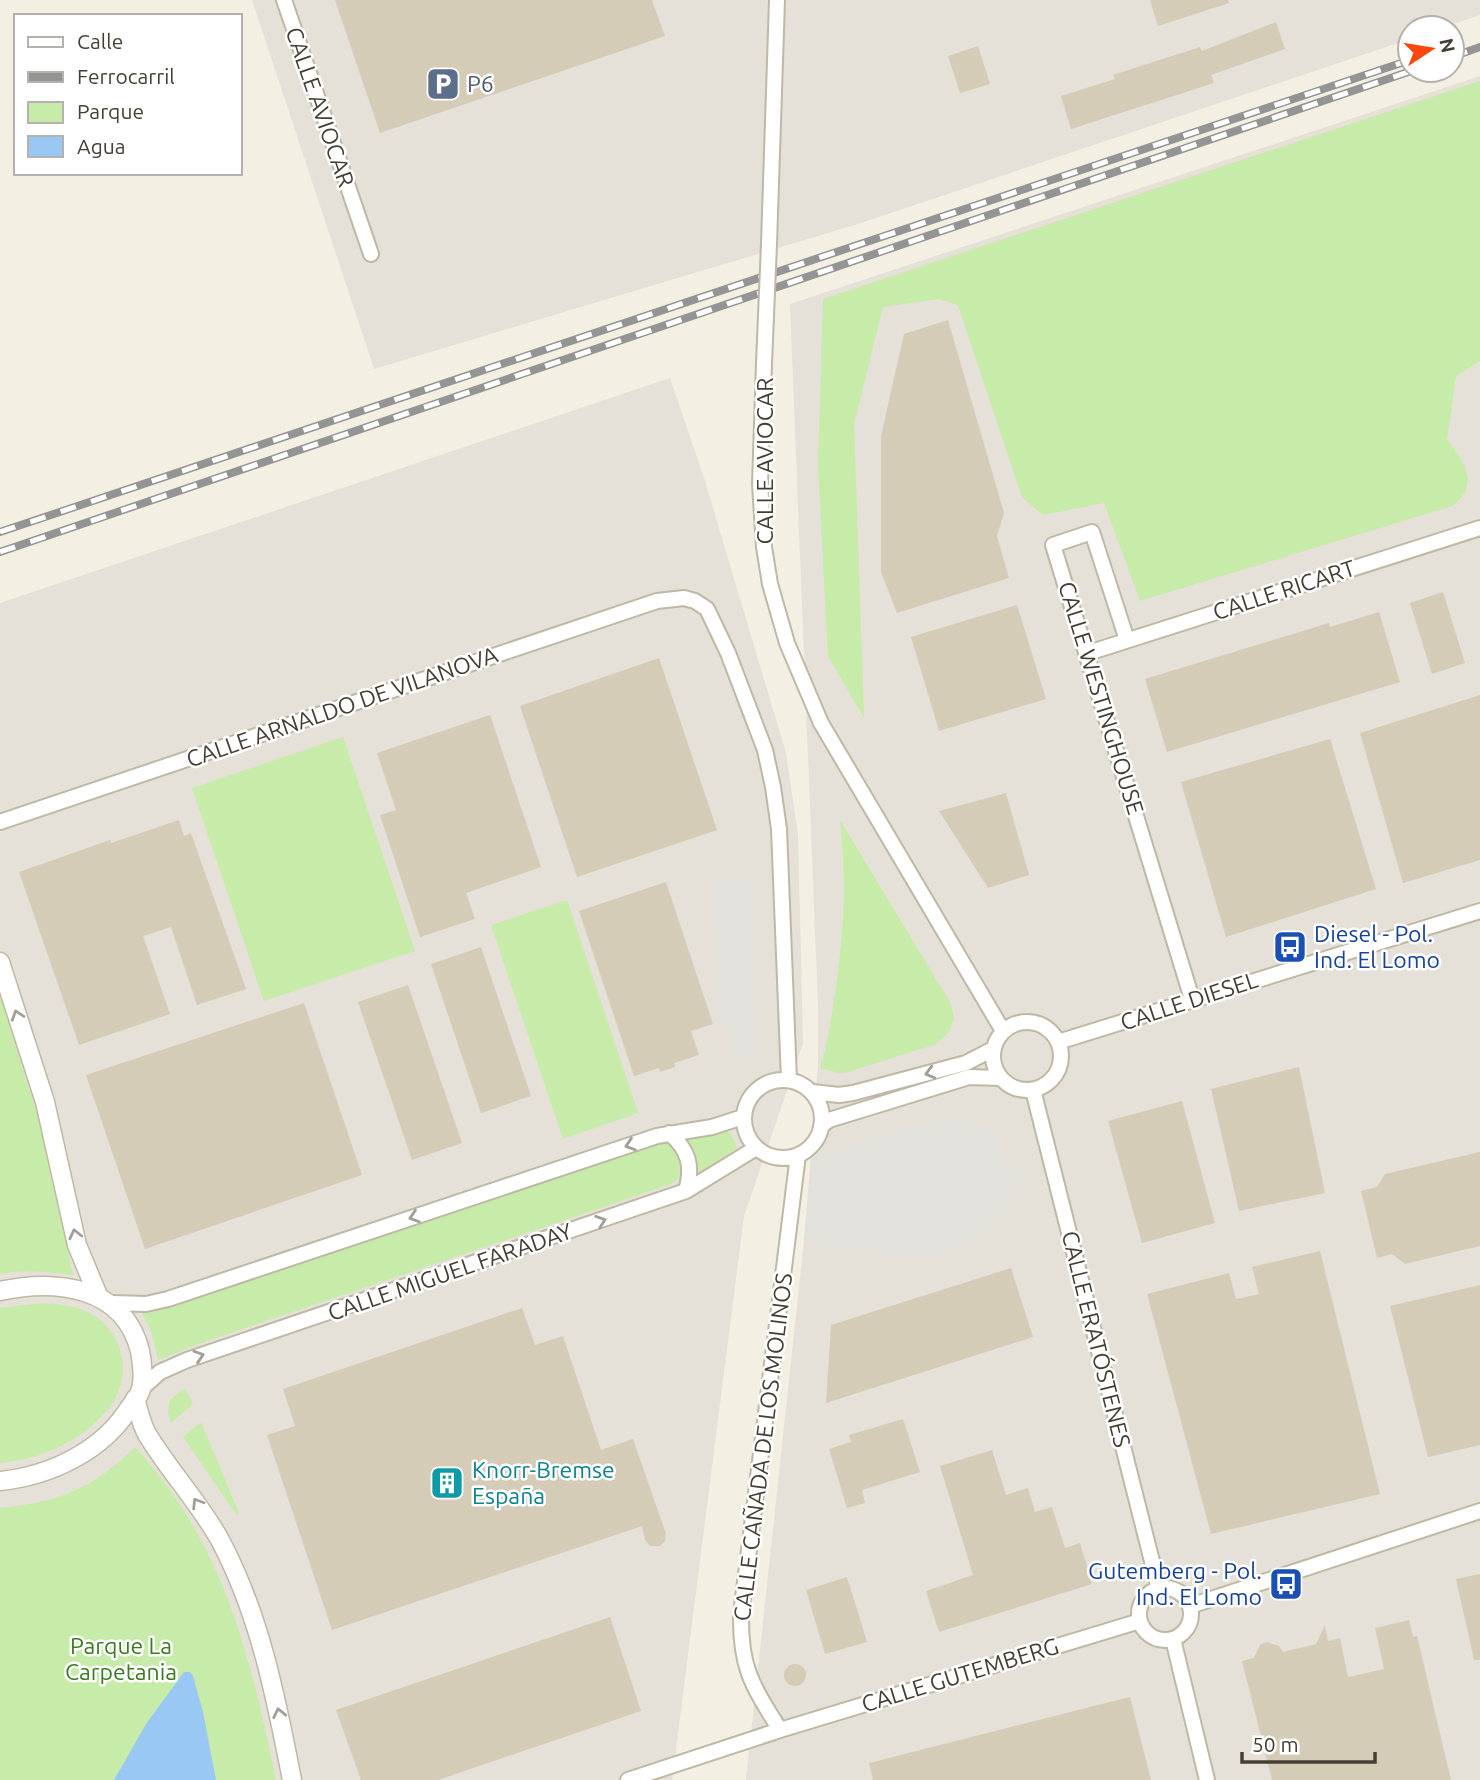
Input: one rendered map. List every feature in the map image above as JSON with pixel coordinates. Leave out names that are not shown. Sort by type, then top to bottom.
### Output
[{"type":"street","name":"CALLE AVIOCAR","points":[[284,0],[371,254]]},
{"type":"street","name":"CALLE AVIOCAR","points":[[777,0],[760,484],[764,547],[770,584],[787,643],[821,723],[1003,1031]]},
{"type":"street","name":"CALLE RICART","points":[[1088,653],[1480,528]]},
{"type":"street","name":"CALLE WESTINGHOUSE","points":[[1127,640],[1092,532],[1053,545],[1192,999]]},
{"type":"street","name":"CALLE ARNALDO DE VILANOVA","points":[[0,822],[657,601],[684,598],[695,601],[707,609],[719,633],[765,750],[773,786],[779,830],[785,1034],[789,1080]]},
{"type":"street","name":"CALLE DIESEL","points":[[1058,1042],[1480,911]]},
{"type":"street","points":[[0,962],[45,1102],[77,1245],[105,1301],[131,1330],[137,1342],[141,1357],[138,1394],[147,1433],[219,1538],[249,1604],[272,1683],[292,1780]]},
{"type":"street","points":[[1022,1022],[1044,1026],[1058,1042],[1060,1064],[1056,1074],[1049,1083],[1033,1090],[1018,1090],[1000,1078],[994,1068],[993,1049],[1003,1031],[1022,1022]]},
{"type":"street","points":[[812,1092],[821,1110],[821,1126],[818,1137],[809,1148],[798,1155],[776,1158],[756,1149],[744,1129],[743,1117],[746,1104],[763,1084],[789,1080],[812,1092],[839,1095],[853,1093],[965,1063],[993,1049]]},
{"type":"street","points":[[821,1126],[829,1120],[969,1077],[1000,1078]]},
{"type":"street","name":"CALLE ERATÓSTENES","points":[[1033,1090],[1159,1588]]},
{"type":"street","points":[[0,1291],[26,1285],[50,1285],[78,1290],[105,1301],[146,1304],[168,1299],[669,1133],[712,1128],[743,1117]]},
{"type":"street","points":[[669,1133],[681,1143],[688,1154],[690,1166],[686,1191]]},
{"type":"street","name":"CALLE MIGUEL FARADAY","points":[[138,1394],[160,1372],[187,1360],[686,1191],[756,1149]]},
{"type":"street","name":"CALLE CAÑADA DE LOS MOLINOS","points":[[779,1730],[752,1687],[741,1640],[741,1614],[798,1155]]},
{"type":"street","points":[[0,1481],[26,1479],[52,1470],[101,1442],[123,1419],[138,1394]]},
{"type":"street","points":[[1190,1606],[1480,1511]]},
{"type":"street","points":[[1159,1588],[1171,1588],[1180,1592],[1190,1606],[1191,1614],[1186,1630],[1172,1639],[1156,1638],[1149,1634],[1140,1621],[1141,1603],[1146,1595],[1159,1588]]},
{"type":"street","name":"CALLE GUTEMBERG","points":[[628,1780],[779,1730],[1140,1621]]},
{"type":"street","points":[[1172,1639],[1207,1780]]},
{"type":"shaded area","points":[[252,0],[1480,0],[1480,15],[1466,20],[1466,14],[1396,14],[1396,44],[858,224],[374,369]]},
{"type":"shaded area","points":[[1480,76],[1480,1780],[746,1780],[804,1241],[818,1066],[818,1006],[790,304],[1456,84],[1466,84],[1466,81]]},
{"type":"shaded area","points":[[670,378],[704,478],[786,753],[798,835],[803,1044],[744,1216],[672,1780],[0,1780],[0,603]]},
{"type":"shaded area","points":[[751,878],[758,1058],[733,1059],[731,1024],[718,1024],[712,879]]},
{"type":"shaded area","points":[[948,1120],[986,1126],[999,1142],[1007,1171],[1011,1173],[1022,1169],[1025,1187],[1012,1192],[1005,1207],[966,1244],[952,1252],[914,1258],[804,1241],[812,1156]]},
{"type":"green space","points":[[1480,81],[1480,361],[1456,376],[1447,440],[1467,474],[1466,491],[1461,499],[1452,506],[1140,601],[1104,503],[1043,515],[1022,497],[958,305],[939,299],[883,307],[854,424],[864,718],[828,656],[818,466],[823,299]]},
{"type":"green space","points":[[343,737],[415,951],[264,1001],[192,788]]},
{"type":"green space","points":[[840,820],[951,1004],[954,1020],[948,1033],[936,1044],[839,1073],[820,1068],[831,1022],[842,928],[844,885]]},
{"type":"green space","points":[[567,900],[638,1113],[563,1139],[491,925]]},
{"type":"green space","points":[[0,996],[37,1114],[73,1275],[27,1271],[0,1274]]},
{"type":"green space","points":[[730,1132],[737,1148],[699,1173],[696,1154],[686,1137]]},
{"type":"green space","points":[[655,1144],[669,1144],[677,1156],[679,1178],[671,1184],[201,1343],[158,1360],[152,1333],[142,1313],[175,1305]]},
{"type":"green space","points":[[43,1303],[80,1309],[98,1318],[116,1339],[123,1365],[122,1379],[111,1405],[76,1438],[32,1457],[0,1463],[0,1308]]},
{"type":"green space","points":[[185,1388],[193,1404],[171,1423],[168,1413],[170,1400]]},
{"type":"green space","points":[[201,1422],[239,1513],[236,1514],[183,1437]]},
{"type":"green space","name":"Parque La Carpetania","points":[[135,1447],[166,1484],[191,1522],[212,1562],[229,1603],[256,1689],[276,1780],[0,1780],[0,1508],[40,1502],[74,1491],[104,1473]]},
{"type":"water","points":[[184,1672],[190,1672],[193,1676],[216,1780],[114,1780],[146,1724]]},
{"type":"building","name":"P6","points":[[335,0],[652,0],[665,36],[380,133]]},
{"type":"building","points":[[1150,0],[1228,0],[1229,3],[1158,26]]},
{"type":"building","points":[[1276,22],[1285,49],[1211,75],[1214,83],[1071,129],[1061,96],[1115,79],[1113,75],[1200,47],[1202,51]]},
{"type":"building","points":[[978,46],[990,84],[960,93],[948,56]]},
{"type":"building","points":[[948,320],[1004,513],[997,536],[1009,578],[897,613],[881,572],[881,436],[904,334]]},
{"type":"building","points":[[1443,592],[1465,663],[1432,674],[1410,603]]},
{"type":"building","points":[[1017,605],[1046,699],[939,731],[911,637]]},
{"type":"building","points":[[1379,612],[1400,682],[1167,752],[1145,679],[1329,623],[1330,627]]},
{"type":"building","points":[[659,658],[717,830],[577,877],[520,706]]},
{"type":"building","points":[[1480,695],[1480,860],[1403,883],[1360,733]]},
{"type":"building","points":[[490,715],[541,867],[466,893],[475,919],[420,937],[380,815],[396,810],[377,753]]},
{"type":"building","points":[[1330,739],[1376,889],[1226,937],[1181,782]]},
{"type":"building","points":[[1006,793],[1029,875],[988,888],[939,811]]},
{"type":"building","points":[[179,820],[184,836],[191,833],[246,989],[197,1005],[171,927],[143,936],[170,1014],[79,1045],[19,872],[110,840],[111,843]]},
{"type":"building","points":[[666,882],[713,1024],[691,1031],[699,1055],[674,1063],[675,1067],[660,1072],[659,1068],[634,1076],[579,911]]},
{"type":"building","points":[[481,947],[531,1096],[481,1113],[431,964]]},
{"type":"building","points":[[408,985],[462,1143],[412,1160],[358,1002]]},
{"type":"building","points":[[304,1003],[362,1175],[145,1249],[86,1075]]},
{"type":"building","points":[[1299,1067],[1325,1193],[1239,1211],[1211,1089]]},
{"type":"building","points":[[1182,1101],[1215,1223],[1142,1243],[1108,1121]]},
{"type":"building","points":[[1480,1152],[1480,1246],[1405,1264],[1392,1254],[1377,1258],[1361,1191],[1377,1187],[1385,1174]]},
{"type":"building","points":[[1320,1251],[1380,1494],[1211,1534],[1147,1294],[1229,1273],[1236,1299],[1259,1294],[1252,1267]]},
{"type":"building","points":[[1011,1268],[1033,1337],[826,1403],[831,1325]]},
{"type":"building","points":[[1480,1285],[1480,1445],[1428,1457],[1390,1306]]},
{"type":"building","name":"Knorr-Bremse España","points":[[522,1308],[535,1345],[563,1336],[601,1450],[633,1439],[666,1534],[665,1541],[660,1546],[650,1546],[645,1540],[642,1526],[332,1630],[267,1435],[295,1426],[283,1389]]},
{"type":"building","points":[[903,1419],[920,1472],[862,1490],[865,1503],[847,1508],[829,1449],[851,1442],[849,1435]]},
{"type":"building","points":[[992,1450],[1006,1495],[1028,1488],[1035,1512],[1052,1507],[1065,1548],[1080,1543],[1092,1584],[939,1632],[926,1591],[973,1575],[940,1466]]},
{"type":"building","points":[[1480,1574],[1480,1660],[1474,1660],[1456,1579]]},
{"type":"building","points":[[847,1577],[867,1642],[825,1654],[806,1590]]},
{"type":"building","points":[[610,1617],[641,1711],[438,1780],[361,1780],[336,1710]]},
{"type":"building","points":[[1409,1620],[1413,1637],[1417,1636],[1451,1780],[1272,1780],[1242,1661],[1254,1658],[1260,1645],[1266,1642],[1279,1646],[1283,1652],[1316,1644],[1325,1625],[1328,1641],[1340,1638],[1348,1677],[1384,1669],[1375,1628]]},
{"type":"building","points":[[795,1664],[803,1667],[806,1675],[803,1683],[795,1686],[787,1683],[784,1675],[787,1667]]},
{"type":"building","points":[[1130,1697],[1151,1780],[873,1780],[869,1763]]},
{"type":"railway","points":[[1466,52],[1480,47]]},
{"type":"railway","points":[[0,532],[1396,65]]},
{"type":"railway","points":[[0,552],[1396,76]]},
{"type":"place","name":"P6","points":[[443,84]]},
{"type":"place","name":"Diesel - Pol. Ind. El Lomo","points":[[1290,947]]},
{"type":"place","name":"Knorr-Bremse España","points":[[447,1483]]},
{"type":"place","name":"Gutemberg - Pol. Ind. El Lomo","points":[[1286,1584]]}]
